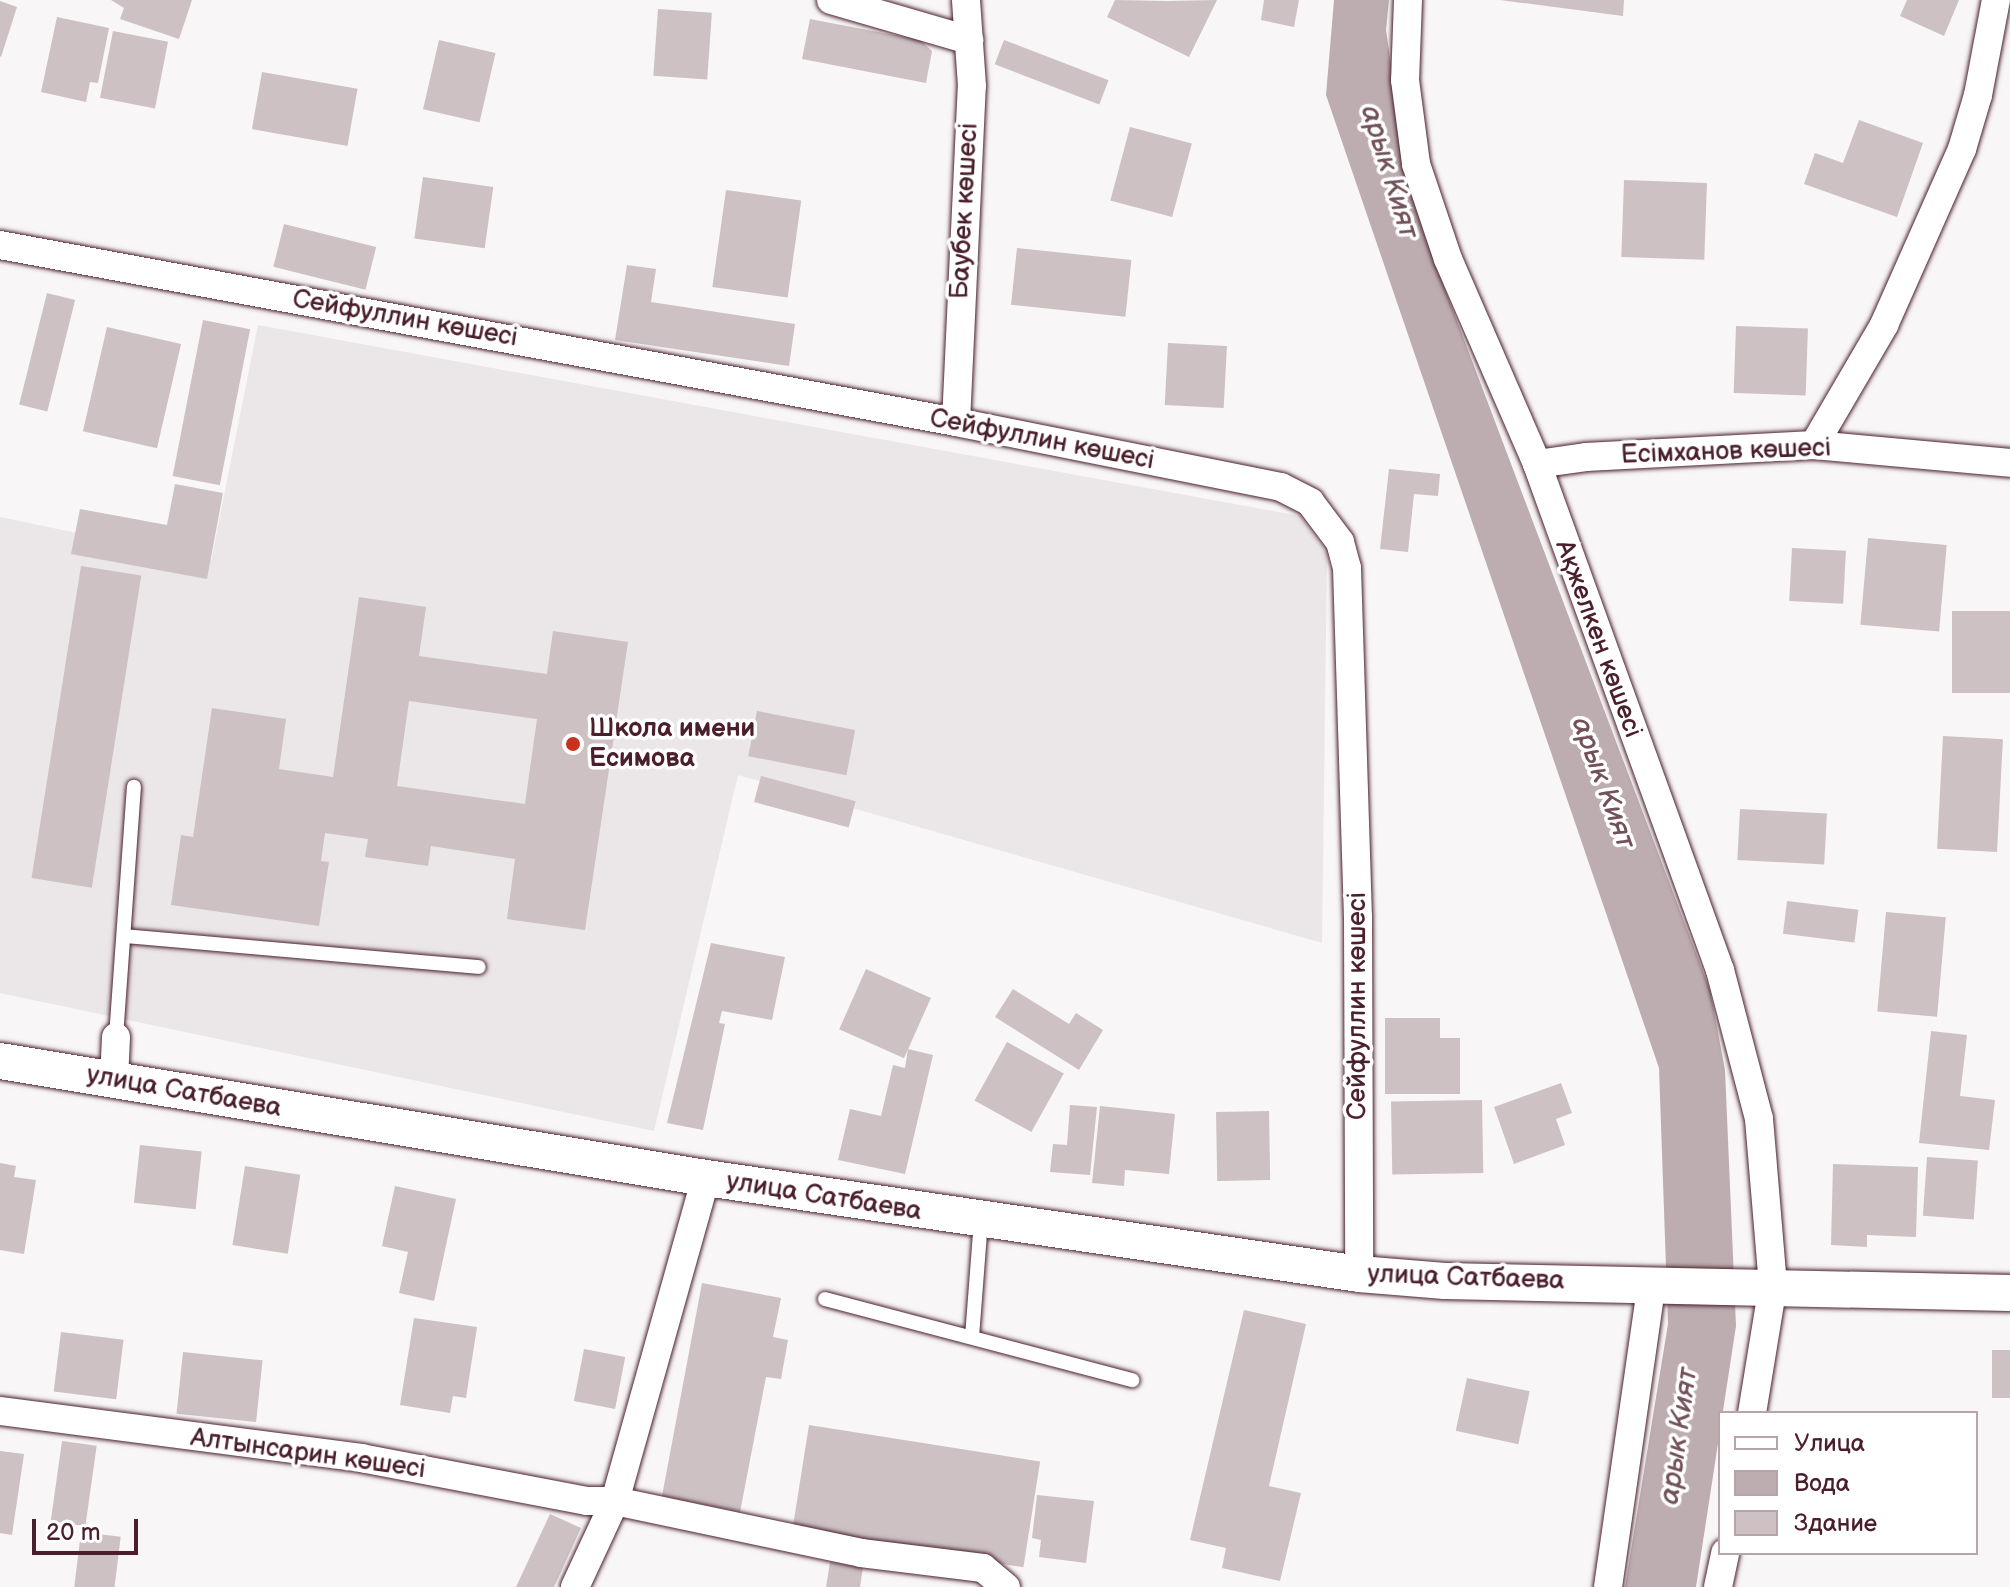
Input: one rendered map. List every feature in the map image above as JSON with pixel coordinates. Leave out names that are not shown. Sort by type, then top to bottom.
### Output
[{"type":"street","points":[[831,0],[969,40]]},
{"type":"street","name":"Баубек көшесі","points":[[956,422],[972,86],[966,0]]},
{"type":"street","name":"Ақжелкен көшесі","points":[[1408,0],[1405,80],[1416,164],[1448,259],[1537,464],[1720,970],[1759,1119],[1773,1285],[1752,1411]]},
{"type":"street","points":[[1814,445],[1884,325],[1962,149],[1978,95],[1996,0]]},
{"type":"street","name":"Сейфуллин көшесі","points":[[0,245],[956,422],[1281,487],[1310,502],[1340,542],[1347,568],[1358,917],[1359,1274]]},
{"type":"street","name":"Есімханов көшесі","points":[[1537,464],[1814,445],[2010,463]]},
{"type":"street","points":[[114,1080],[116,1037]]},
{"type":"street","name":"улица Сатбаева","points":[[0,1061],[706,1178],[981,1221],[1359,1274],[1445,1281],[1773,1285],[2010,1293]]},
{"type":"street","points":[[575,1587],[615,1501],[706,1178]]},
{"type":"street","points":[[1608,1587],[1652,1283]]},
{"type":"street","name":"Алтынсарин көшесі","points":[[0,1411],[361,1458],[587,1501],[615,1501],[861,1553],[983,1568],[1006,1587]]},
{"type":"street","points":[[1718,1587],[1725,1555]]},
{"type":"lane","points":[[116,1037],[134,787]]},
{"type":"lane","points":[[124,936],[479,967]]},
{"type":"lane","points":[[972,1337],[981,1221]]},
{"type":"lane","points":[[825,1299],[1132,1380]]},
{"type":"shaded area","points":[[258,325],[1300,516],[1327,554],[1322,943],[738,775],[654,1131],[0,993],[0,517],[211,561]]},
{"type":"water","name":"арык Кият","points":[[1334,0],[1389,0],[1386,30],[1403,149],[1423,231],[1710,990],[1725,1070],[1736,1326],[1723,1411],[1718,1411],[1718,1443],[1696,1587],[1625,1587],[1668,1324],[1659,1068],[1326,95]]},
{"type":"building","points":[[111,0],[192,0],[179,39],[120,19],[124,8]]},
{"type":"building","points":[[1115,0],[1217,0],[1189,57],[1107,17]]},
{"type":"building","points":[[1264,0],[1299,0],[1294,27],[1261,20]]},
{"type":"building","points":[[1500,0],[1624,0],[1623,16]]},
{"type":"building","points":[[1907,0],[1959,0],[1944,36],[1900,16]]},
{"type":"building","points":[[0,1],[17,7],[1,57],[0,56]]},
{"type":"building","points":[[658,9],[712,13],[707,80],[653,76]]},
{"type":"building","points":[[57,17],[109,28],[98,83],[90,82],[86,102],[41,92]]},
{"type":"building","points":[[810,19],[920,40],[932,51],[926,83],[802,59]]},
{"type":"building","points":[[113,31],[168,42],[155,108],[100,98]]},
{"type":"building","points":[[439,40],[496,53],[480,122],[423,109]]},
{"type":"building","points":[[1004,40],[1109,80],[1099,104],[995,64]]},
{"type":"building","points":[[262,72],[358,89],[347,146],[252,129]]},
{"type":"building","points":[[1859,120],[1923,143],[1897,217],[1804,184],[1815,153],[1843,163]]},
{"type":"building","points":[[1130,127],[1192,144],[1172,217],[1110,200]]},
{"type":"building","points":[[423,177],[493,187],[485,248],[414,238]]},
{"type":"building","points":[[1624,180],[1707,183],[1704,260],[1621,257]]},
{"type":"building","points":[[726,190],[801,201],[788,298],[712,287]]},
{"type":"building","points":[[284,224],[376,247],[366,290],[273,267]]},
{"type":"building","points":[[1017,248],[1131,260],[1125,317],[1011,305]]},
{"type":"building","points":[[627,265],[656,269],[651,302],[795,324],[789,366],[615,340]]},
{"type":"building","points":[[47,293],[75,300],[47,412],[19,405]]},
{"type":"building","points":[[203,320],[250,329],[220,485],[173,476]]},
{"type":"building","points":[[1736,326],[1808,329],[1806,395],[1734,393]]},
{"type":"building","points":[[107,327],[181,344],[157,448],[83,431]]},
{"type":"building","points":[[1168,343],[1227,346],[1224,408],[1165,405]]},
{"type":"building","points":[[1389,469],[1440,474],[1438,496],[1414,494],[1408,552],[1380,549]]},
{"type":"building","points":[[175,484],[223,493],[207,579],[71,554],[80,509],[167,525]]},
{"type":"building","points":[[1868,538],[1947,545],[1939,632],[1860,625]]},
{"type":"building","points":[[1792,548],[1846,551],[1843,604],[1789,601]]},
{"type":"building","points":[[81,566],[141,576],[92,888],[32,878]]},
{"type":"building","name":"Школа имени Есимова","points":[[359,597],[426,607],[419,656],[547,674],[553,631],[628,642],[585,930],[507,919],[515,859],[431,846],[428,866],[365,857],[368,839],[325,833],[321,861],[329,862],[319,926],[171,905],[181,835],[193,837],[212,708],[286,719],[279,769],[333,777]],"holes":[[[409,701],[537,719],[525,804],[397,786]]]},
{"type":"building","points":[[1952,611],[2010,611],[2010,693],[1952,693]]},
{"type":"building","points":[[757,711],[855,730],[846,775],[748,756]]},
{"type":"building","points":[[1943,736],[2003,739],[1997,852],[1937,849]]},
{"type":"building","points":[[761,776],[856,801],[849,827],[754,802]]},
{"type":"building","points":[[1740,809],[1827,814],[1824,864],[1737,860]]},
{"type":"building","points":[[1787,901],[1858,910],[1854,943],[1783,934]]},
{"type":"building","points":[[1886,912],[1946,917],[1937,1017],[1877,1012]]},
{"type":"building","points":[[711,943],[785,957],[772,1020],[722,1011],[719,1023],[725,1024],[703,1130],[667,1123]]},
{"type":"building","points":[[866,969],[931,998],[904,1058],[839,1029]]},
{"type":"building","points":[[1013,989],[1069,1024],[1076,1013],[1103,1030],[1079,1070],[995,1017]]},
{"type":"building","points":[[1385,1018],[1440,1018],[1440,1038],[1460,1038],[1460,1094],[1385,1094]]},
{"type":"building","points":[[1931,1031],[1967,1035],[1960,1096],[1995,1100],[1989,1150],[1919,1143]]},
{"type":"building","points":[[1007,1042],[1064,1074],[1031,1132],[975,1101]]},
{"type":"building","points":[[908,1049],[933,1055],[905,1174],[838,1160],[850,1109],[881,1116],[893,1065],[905,1068]]},
{"type":"building","points":[[1561,1083],[1572,1113],[1556,1119],[1565,1145],[1514,1164],[1494,1107]]},
{"type":"building","points":[[1482,1100],[1483,1173],[1392,1175],[1391,1102]]},
{"type":"building","points":[[1070,1105],[1097,1107],[1090,1175],[1050,1172],[1053,1144],[1067,1145]]},
{"type":"building","points":[[1100,1106],[1175,1114],[1169,1174],[1125,1170],[1124,1186],[1092,1183]]},
{"type":"building","points":[[1269,1111],[1270,1180],[1217,1181],[1216,1112]]},
{"type":"building","points":[[140,1145],[202,1151],[196,1209],[134,1203]]},
{"type":"building","points":[[1927,1157],[1978,1161],[1974,1219],[1923,1216]]},
{"type":"building","points":[[0,1163],[16,1166],[14,1177],[36,1180],[24,1254],[0,1250]]},
{"type":"building","points":[[1833,1164],[1918,1167],[1916,1237],[1867,1235],[1867,1247],[1831,1245]]},
{"type":"building","points":[[245,1166],[300,1175],[288,1254],[232,1245]]},
{"type":"building","points":[[395,1186],[456,1199],[434,1301],[399,1293],[408,1252],[382,1246]]},
{"type":"building","points":[[702,1283],[781,1298],[773,1337],[788,1340],[781,1379],[766,1377],[740,1512],[662,1496]]},
{"type":"building","points":[[1244,1310],[1306,1324],[1269,1486],[1301,1493],[1280,1581],[1222,1568],[1226,1548],[1190,1540]]},
{"type":"building","points":[[414,1318],[477,1327],[466,1398],[453,1396],[450,1413],[400,1405]]},
{"type":"building","points":[[61,1332],[124,1340],[116,1399],[54,1392]]},
{"type":"building","points":[[584,1349],[625,1357],[615,1409],[574,1401]]},
{"type":"building","points":[[1992,1350],[2010,1350],[2010,1398],[1992,1398]]},
{"type":"building","points":[[183,1352],[263,1360],[256,1422],[177,1414]]},
{"type":"building","points":[[1467,1378],[1530,1391],[1518,1444],[1456,1431]]},
{"type":"building","points":[[809,1425],[1040,1462],[1023,1567],[792,1531]]},
{"type":"building","points":[[62,1441],[97,1446],[85,1526],[51,1521]]},
{"type":"building","points":[[0,1451],[24,1454],[12,1535],[0,1533]]},
{"type":"building","points":[[1037,1495],[1094,1501],[1086,1563],[1039,1557],[1041,1540],[1032,1538]]},
{"type":"building","points":[[550,1514],[581,1528],[554,1587],[516,1587]]},
{"type":"building","points":[[81,1532],[121,1537],[115,1587],[74,1587]]},
{"type":"building","points":[[830,1562],[863,1567],[860,1587],[826,1587]]},
{"type":"place","name":"Школа имени Есимова","points":[[573,744]]}]
